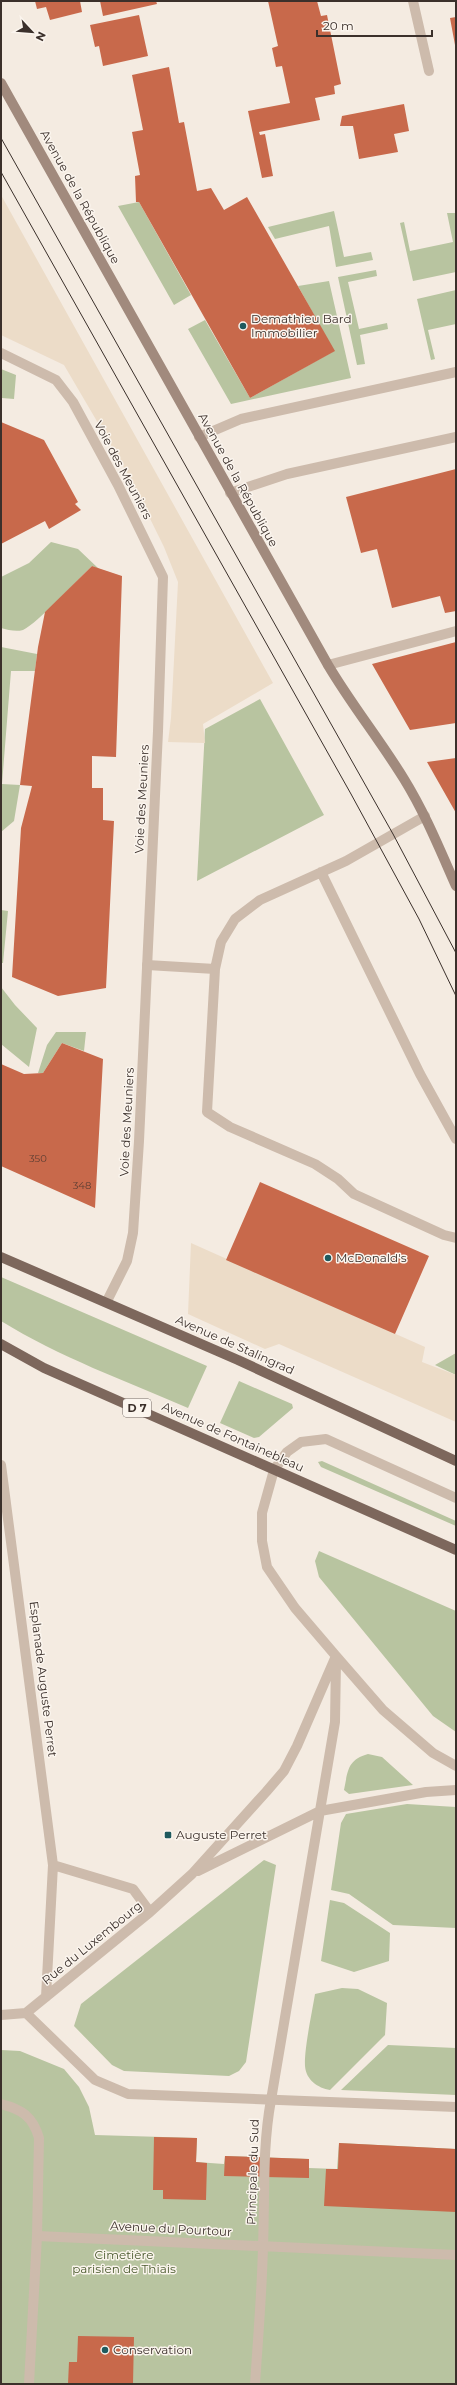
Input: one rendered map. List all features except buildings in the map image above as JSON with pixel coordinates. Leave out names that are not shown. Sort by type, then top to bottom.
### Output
[{"type":"main road","name":"Avenue de la République","points":[[1,83],[328,665],[352,705],[404,779],[425,816],[456,886]]},
{"type":"main road","name":"Avenue de Stalingrad","points":[[1,1257],[106,1301],[456,1461]]},
{"type":"main road","name":"Avenue de Fontainebleau","points":[[1,1344],[44,1368],[456,1550]]},
{"type":"street","points":[[414,1],[429,71]]},
{"type":"street","name":"Voie des Meuniers","points":[[1,353],[37,369],[56,380],[73,402],[121,491],[163,577],[161,670],[133,1233],[127,1261],[106,1301]]},
{"type":"street","points":[[199,437],[241,419],[456,372]]},
{"type":"street","points":[[230,493],[287,474],[456,437]]},
{"type":"street","points":[[328,665],[456,631]]},
{"type":"street","points":[[425,816],[346,861],[260,900],[235,919],[221,942],[215,969],[207,1112],[230,1127],[315,1164],[338,1179],[354,1194],[444,1235],[456,1238]]},
{"type":"street","points":[[321,872],[420,1074],[456,1139]]},
{"type":"street","points":[[147,965],[215,969]]},
{"type":"street","points":[[456,1498],[326,1439],[301,1442],[287,1452],[274,1470],[262,1513],[262,1541],[267,1567],[295,1608],[383,1710],[433,1753],[456,1766]]},
{"type":"street","name":"Esplanade Auguste Perret","points":[[1,1465],[54,1865],[46,1997]]},
{"type":"street","points":[[192,1874],[284,1771],[297,1746],[336,1656]]},
{"type":"street","name":"Principale du Sud","points":[[255,2384],[263,2246],[263,2167],[266,2123],[335,1722],[336,1656]]},
{"type":"street","points":[[192,1874],[320,1811],[426,1792],[456,1790]]},
{"type":"street","points":[[54,1865],[133,1889],[150,1912]]},
{"type":"street","name":"Rue du Luxembourg","points":[[26,2014],[150,1912],[192,1874]]},
{"type":"street","points":[[1,2015],[26,2014],[95,2080],[128,2094],[456,2107]]},
{"type":"street","points":[[1,2104],[26,2115],[35,2123],[39,2138],[37,2236],[29,2384]]},
{"type":"street","name":"Avenue du Pourtour","points":[[37,2236],[456,2256]]},
{"type":"green space","points":[[139,202],[191,295],[174,305],[118,206]]},
{"type":"green space","points":[[334,211],[344,257],[371,252],[373,260],[336,267],[329,226],[275,239],[268,227]]},
{"type":"green space","points":[[447,213],[455,213],[456,219],[456,272],[413,281],[400,223],[404,222],[410,251],[453,242]]},
{"type":"green space","points":[[376,270],[377,276],[348,282],[359,329],[387,323],[388,329],[360,335],[365,364],[357,365],[338,277]]},
{"type":"green space","points":[[329,281],[351,378],[231,404],[188,329],[205,320],[250,398],[334,351],[298,286]]},
{"type":"green space","points":[[456,290],[456,324],[428,330],[435,359],[431,360],[417,299]]},
{"type":"green space","points":[[1,369],[16,375],[14,399],[2,398]]},
{"type":"green space","points":[[51,542],[78,549],[99,569],[92,566],[30,626],[20,631],[1,628],[1,577],[29,563]]},
{"type":"green space","points":[[1,647],[37,654],[35,671],[11,671],[2,784],[20,785],[14,821],[1,832]]},
{"type":"green space","points":[[260,699],[324,815],[197,881],[205,729]]},
{"type":"green space","points":[[1,910],[8,911],[3,963],[1,963]]},
{"type":"green space","points":[[1,987],[15,1005],[37,1028],[29,1067],[1,1044]]},
{"type":"green space","points":[[56,1032],[86,1032],[84,1051],[62,1043],[43,1073],[38,1073],[47,1045]]},
{"type":"green space","points":[[1,1277],[207,1366],[188,1408],[69,1357],[1,1321]]},
{"type":"green space","points":[[456,1353],[456,1375],[435,1365]]},
{"type":"green space","points":[[239,1381],[292,1404],[293,1408],[259,1437],[254,1438],[220,1423]]},
{"type":"green space","points":[[322,1461],[456,1521],[456,1526],[321,1467],[318,1462]]},
{"type":"green space","points":[[319,1551],[456,1611],[456,1732],[433,1716],[319,1577],[315,1561]]},
{"type":"green space","points":[[368,1754],[382,1757],[413,1785],[349,1794],[344,1790],[346,1777],[350,1767],[356,1759]]},
{"type":"green space","points":[[407,1804],[456,1807],[456,1928],[393,1925],[349,1894],[331,1890],[341,1823],[346,1814]]},
{"type":"green space","points":[[264,1860],[276,1865],[246,2062],[239,2071],[229,2076],[124,2071],[112,2065],[74,2026],[81,2004]]},
{"type":"green space","points":[[330,1900],[344,1903],[390,1933],[389,1961],[354,1972],[321,1961]]},
{"type":"green space","points":[[342,1988],[358,1989],[387,2003],[385,2035],[330,2090],[313,2082],[306,2071],[305,2059],[308,2031],[315,1994]]},
{"type":"green space","points":[[388,2045],[456,2048],[456,2095],[341,2090]]},
{"type":"green space","name":"Cimetière parisien de Thiais","points":[[1,2050],[20,2051],[64,2069],[79,2087],[89,2107],[95,2135],[197,2138],[196,2162],[224,2164],[225,2156],[309,2159],[309,2168],[337,2169],[339,2143],[456,2149],[456,2384],[1,2384]]},
{"type":"shaded area","points":[[1,195],[273,683],[203,724],[205,743],[168,742],[171,718],[178,582],[164,547],[129,476],[64,365],[1,335]]},
{"type":"shaded area","points":[[191,1243],[425,1347],[422,1362],[456,1375],[456,1422],[279,1344],[265,1349],[188,1314]]},
{"type":"tram line","points":[[1,138],[393,834],[456,953]]},
{"type":"tram line","points":[[1,172],[351,794],[419,919],[456,996]]},
{"type":"place","name":"Demathieu Bard Immobilier","points":[[243,326]]},
{"type":"place","name":"McDonald's","points":[[328,1258]]},
{"type":"place","name":"Auguste Perret","points":[[168,1835]]},
{"type":"place","name":"Conservation","points":[[105,2350]]}]
